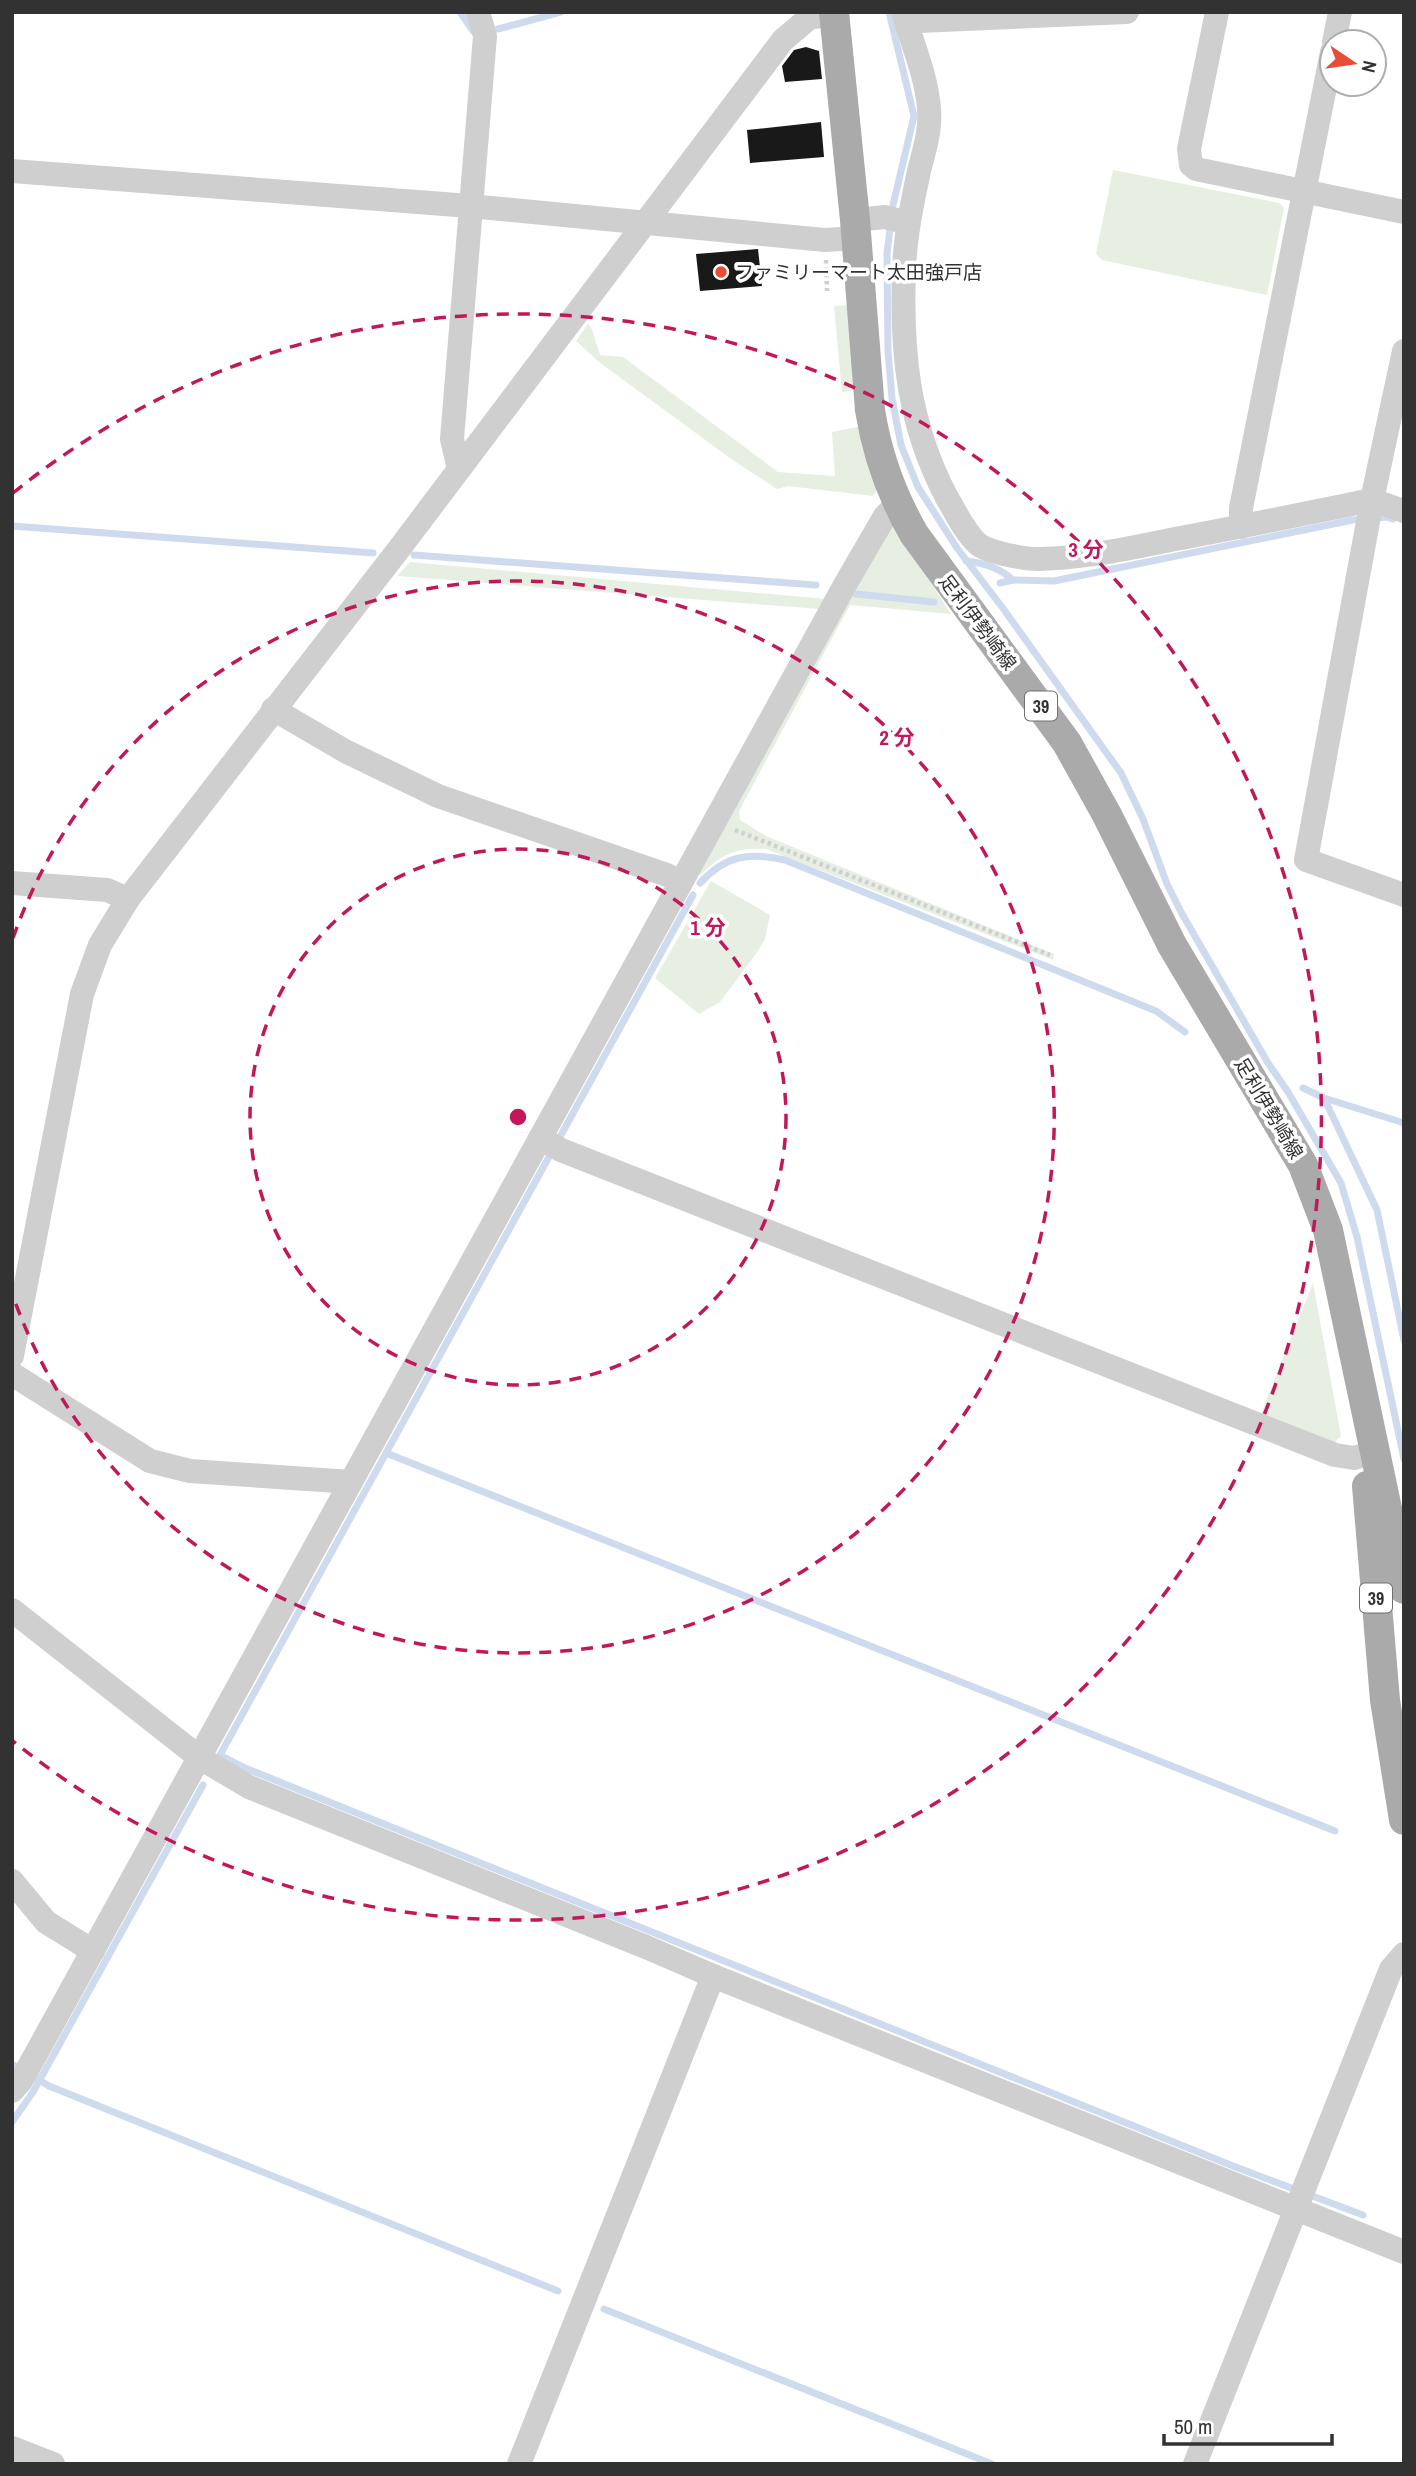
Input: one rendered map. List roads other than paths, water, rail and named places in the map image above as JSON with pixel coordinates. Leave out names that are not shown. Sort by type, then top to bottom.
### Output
[{"type":"main road","name":"足利伊勢崎線","points":[[834,13],[873,432],[887,482],[897,504],[940,571],[1067,743],[1107,815],[1172,945],[1303,1165],[1328,1230],[1357,1374],[1395,1505],[1404,1589]]},
{"type":"main road","name":"足利伊勢崎線","points":[[1357,1374],[1384,1686],[1400,1776],[1404,1820]]},
{"type":"street","points":[[458,469],[452,439],[485,36],[478,12]]},
{"type":"street","points":[[1127,12],[919,21],[905,18],[926,87],[930,118],[897,220],[904,271],[905,357],[912,409],[924,449],[954,510],[979,545],[1006,554],[1035,559],[1136,547],[1372,500],[1404,511]]},
{"type":"street","points":[[1217,12],[1189,149],[1191,165],[1196,169],[1404,212]]},
{"type":"street","points":[[12,1356],[82,994],[100,945],[128,899],[402,545],[783,40],[808,19],[834,13]]},
{"type":"street","points":[[1241,527],[1241,508],[1322,98]]},
{"type":"street","points":[[12,171],[470,206],[825,240],[856,229],[897,220]]},
{"type":"street","points":[[1404,351],[1372,500],[1306,860],[1404,895]]},
{"type":"street","points":[[12,2091],[21,2081],[200,1758],[846,583],[885,516],[897,504]]},
{"type":"street","points":[[273,709],[345,751],[438,796],[667,875],[680,882]]},
{"type":"street","points":[[12,883],[107,890],[128,899]]},
{"type":"street","points":[[540,1138],[561,1150],[1335,1455],[1354,1458],[1364,1455]]},
{"type":"street","points":[[12,1374],[150,1461],[190,1471],[351,1482]]},
{"type":"street","points":[[12,1610],[200,1758],[249,1787],[1404,2252]]},
{"type":"street","points":[[12,1881],[46,1922],[93,1951]]},
{"type":"street","points":[[1195,2464],[1391,1969],[1404,1954]]},
{"type":"street","points":[[519,2464],[713,1976]]},
{"type":"street","points":[[12,2448],[53,2464]]},
{"type":"waterway","points":[[460,12],[473,31]]},
{"type":"waterway","points":[[498,29],[561,12]]},
{"type":"waterway","points":[[889,12],[914,116],[893,205],[887,253],[888,351],[892,398],[901,445],[918,487],[957,548],[1121,773],[1181,912],[1341,1183],[1357,1237],[1404,1459]]},
{"type":"waterway","points":[[1000,583],[1013,580],[1054,581],[1353,520],[1387,517],[1393,519]]},
{"type":"waterway","points":[[12,526],[373,553]]},
{"type":"waterway","points":[[414,555],[816,585]]},
{"type":"waterway","points":[[966,561],[991,567],[1013,580]]},
{"type":"waterway","points":[[856,594],[934,602]]},
{"type":"waterway","points":[[700,883],[719,866],[739,858],[760,856],[785,860],[1156,1011],[1185,1032]]},
{"type":"waterway","points":[[693,895],[220,1755],[245,1768],[1238,2168],[1363,2215]]},
{"type":"waterway","points":[[1303,1088],[1324,1098],[1404,1123]]},
{"type":"waterway","points":[[1324,1098],[1377,1210],[1404,1340]]},
{"type":"waterway","points":[[386,1453],[1335,1831]]},
{"type":"waterway","points":[[12,2122],[33,2092],[203,1785]]},
{"type":"waterway","points":[[12,2064],[49,2086],[558,2291]]},
{"type":"waterway","points":[[604,2309],[992,2464]]},
{"type":"place","name":"ファミリーマート太田強戸店","points":[[721,272]]}]
